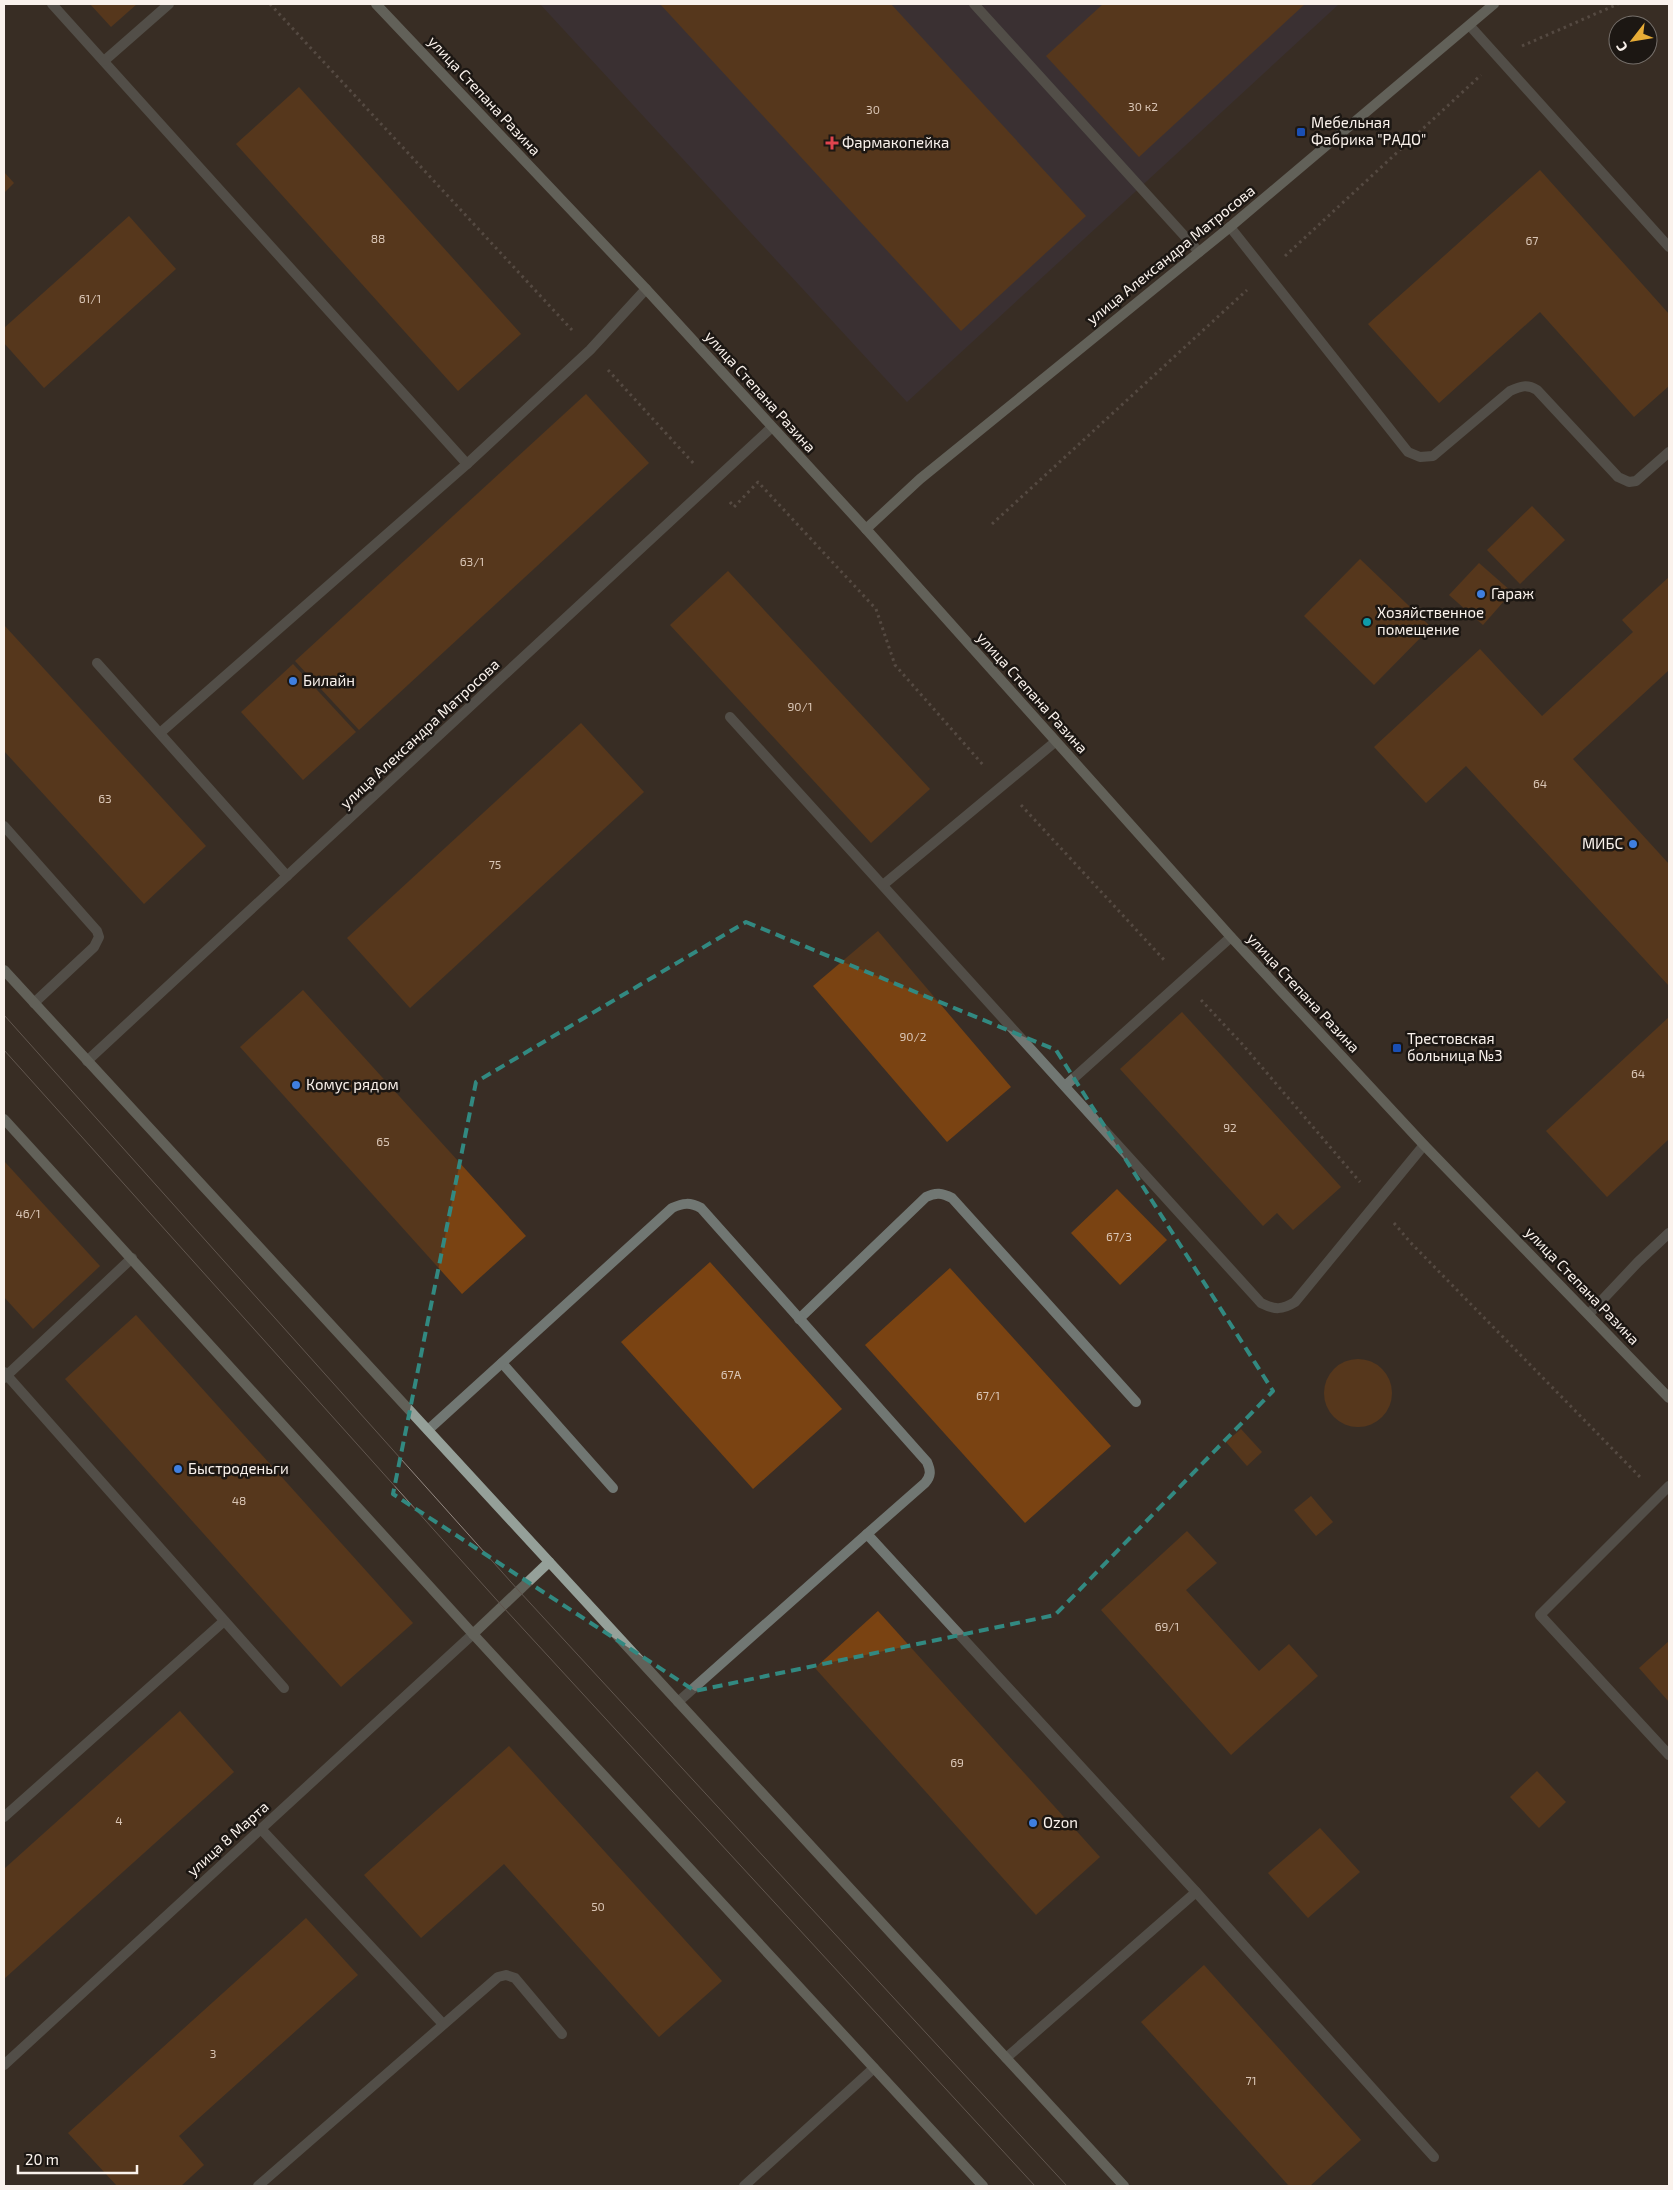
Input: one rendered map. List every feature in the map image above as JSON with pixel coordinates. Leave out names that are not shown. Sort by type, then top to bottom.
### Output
[{"type":"main road","name":"улица Степана Разина","points":[[376,4],[646,289],[771,428],[866,529],[1231,937],[1424,1145],[1669,1398]]},
{"type":"main road","name":"улица Александра Матросова","points":[[866,529],[920,479],[1230,227],[1494,4]]},
{"type":"main road","points":[[4,970],[1124,2186]]},
{"type":"main road","points":[[4,1119],[473,1634],[983,2186]]},
{"type":"main road","points":[[473,1634],[549,1562]]},
{"type":"street","points":[[52,4],[466,464]]},
{"type":"street","points":[[104,61],[169,4]]},
{"type":"street","points":[[979,6],[1199,252]]},
{"type":"street","points":[[1470,26],[1669,247]]},
{"type":"street","points":[[1230,227],[1408,452],[1420,457],[1433,456],[1510,391],[1529,385],[1537,390],[1618,477],[1628,482],[1636,481],[1643,476],[1669,452]]},
{"type":"street","points":[[160,733],[466,464],[590,350],[646,289]]},
{"type":"street","name":"улица Александра Матросова","points":[[87,1061],[771,428]]},
{"type":"street","points":[[97,664],[288,876]]},
{"type":"street","points":[[730,717],[1261,1303],[1272,1309],[1284,1309],[1295,1302],[1424,1145]]},
{"type":"street","points":[[883,885],[1056,742]]},
{"type":"street","points":[[4,826],[97,932],[99,937],[94,947],[34,1004]]},
{"type":"street","points":[[1065,1086],[1231,937]]},
{"type":"street","points":[[799,1319],[926,1197],[933,1194],[944,1194],[952,1198],[1136,1402]]},
{"type":"street","points":[[428,1430],[672,1208],[686,1203],[701,1208],[927,1462],[931,1469],[930,1477],[925,1484],[678,1702]]},
{"type":"street","points":[[1589,1314],[1638,1262],[1669,1233]]},
{"type":"street","points":[[132,1258],[5,1375],[284,1688]]},
{"type":"street","points":[[502,1363],[613,1488]]},
{"type":"street","points":[[1669,1486],[1540,1615],[1669,1755]]},
{"type":"street","points":[[867,1534],[1196,1892],[1434,2157]]},
{"type":"street","points":[[4,1817],[224,1622]]},
{"type":"street","name":"улица 8 Марта","points":[[4,2065],[473,1634]]},
{"type":"street","points":[[262,1829],[443,2024]]},
{"type":"street","points":[[1006,2058],[1196,1892]]},
{"type":"street","points":[[258,2186],[498,1976],[506,1974],[515,1978],[562,2034]]},
{"type":"street","points":[[744,2186],[874,2068]]},
{"type":"path","points":[[270,4],[712,484]]},
{"type":"path","points":[[992,524],[1500,58],[1618,4]]},
{"type":"highlighted area","points":[[746,922],[1056,1050],[1273,1391],[1055,1615],[695,1691],[393,1494],[476,1082]]},
{"type":"shaded area","points":[[540,4],[1339,4],[907,402]]},
{"type":"building","points":[[90,4],[137,4],[111,27]]},
{"type":"building","points":[[660,4],[891,4],[1086,216],[961,331]]},
{"type":"building","points":[[1103,4],[1305,4],[1139,157],[1046,56]]},
{"type":"building","points":[[299,87],[521,334],[458,391],[236,144]]},
{"type":"building","points":[[1540,170],[1669,314],[1669,386],[1634,417],[1540,312],[1439,403],[1368,324]]},
{"type":"building","points":[[4,172],[14,183],[4,193]]},
{"type":"building","points":[[129,216],[176,269],[44,388],[4,343],[4,328]]},
{"type":"building","points":[[586,394],[649,463],[359,730],[295,661]]},
{"type":"building","points":[[1532,506],[1565,540],[1520,584],[1487,550]]},
{"type":"building","name":"Хозяйственное помещение","points":[[1360,559],[1431,627],[1374,685],[1304,616]]},
{"type":"building","name":"Гараж","points":[[1479,563],[1512,592],[1483,625],[1449,595]]},
{"type":"building","points":[[728,571],[930,789],[871,843],[670,625]]},
{"type":"building","points":[[1669,577],[1669,673],[1668,671],[1573,759],[1669,864],[1669,986],[1466,766],[1426,803],[1374,747],[1480,649],[1542,716],[1633,632],[1622,620]]},
{"type":"building","points":[[4,625],[206,846],[144,904],[4,751]]},
{"type":"building","points":[[293,664],[356,732],[303,780],[241,712]]},
{"type":"building","points":[[581,723],[644,792],[410,1008],[347,938]]},
{"type":"building","points":[[878,931],[1011,1087],[947,1142],[813,986]]},
{"type":"building","points":[[303,990],[526,1236],[462,1294],[240,1047]]},
{"type":"building","points":[[1182,1012],[1341,1187],[1293,1230],[1277,1213],[1263,1226],[1120,1069]]},
{"type":"building","points":[[1669,1017],[1669,1139],[1607,1197],[1546,1131]]},
{"type":"building","points":[[4,1161],[100,1266],[33,1329],[4,1297]]},
{"type":"building","points":[[1117,1189],[1167,1240],[1120,1285],[1071,1233]]},
{"type":"building","points":[[710,1262],[842,1409],[753,1489],[621,1342]]},
{"type":"building","points":[[950,1268],[1111,1446],[1025,1523],[865,1345]]},
{"type":"building","points":[[136,1315],[413,1623],[341,1687],[65,1379]]},
{"type":"building","points":[[1351,1359],[1365,1359],[1377,1364],[1387,1374],[1392,1386],[1392,1400],[1387,1412],[1377,1422],[1365,1427],[1351,1427],[1339,1422],[1329,1412],[1324,1400],[1324,1386],[1329,1374],[1339,1364]]},
{"type":"building","points":[[1241,1429],[1262,1452],[1247,1466],[1226,1442]]},
{"type":"building","points":[[1311,1496],[1333,1522],[1316,1536],[1294,1510]]},
{"type":"building","points":[[1187,1531],[1217,1563],[1186,1590],[1259,1671],[1289,1644],[1318,1676],[1231,1755],[1101,1610]]},
{"type":"building","points":[[878,1611],[1100,1857],[1036,1915],[815,1668]]},
{"type":"building","points":[[1669,1641],[1669,1702],[1639,1668]]},
{"type":"building","points":[[180,1711],[234,1772],[4,1979],[4,1869]]},
{"type":"building","points":[[509,1746],[722,1981],[659,2037],[504,1864],[421,1938],[364,1875]]},
{"type":"building","points":[[1537,1771],[1566,1802],[1539,1828],[1510,1797]]},
{"type":"building","points":[[1320,1828],[1360,1872],[1308,1918],[1268,1873]]},
{"type":"building","points":[[306,1918],[358,1975],[179,2136],[204,2165],[181,2186],[117,2186],[68,2133]]},
{"type":"building","points":[[1204,1965],[1361,2140],[1310,2186],[1289,2186],[1141,2022]]},
{"type":"tram line","points":[[4,1015],[519,1591],[1067,2186]]},
{"type":"tram line","points":[[4,1050],[503,1607],[1035,2186]]},
{"type":"place","name":"Мебельная Фабрика \"РАДО\"","points":[[1301,132]]},
{"type":"place","name":"Фармакопейка","points":[[832,143]]},
{"type":"place","name":"Гараж","points":[[1481,594]]},
{"type":"place","name":"Хозяйственное помещение","points":[[1367,622]]},
{"type":"place","name":"Билайн","points":[[293,681]]},
{"type":"place","name":"МИБС","points":[[1633,844]]},
{"type":"place","name":"Трестовская больница №3","points":[[1397,1048]]},
{"type":"place","name":"Комус рядом","points":[[296,1085]]},
{"type":"place","name":"Быстроденьги","points":[[178,1469]]},
{"type":"place","name":"Ozon","points":[[1033,1823]]}]
